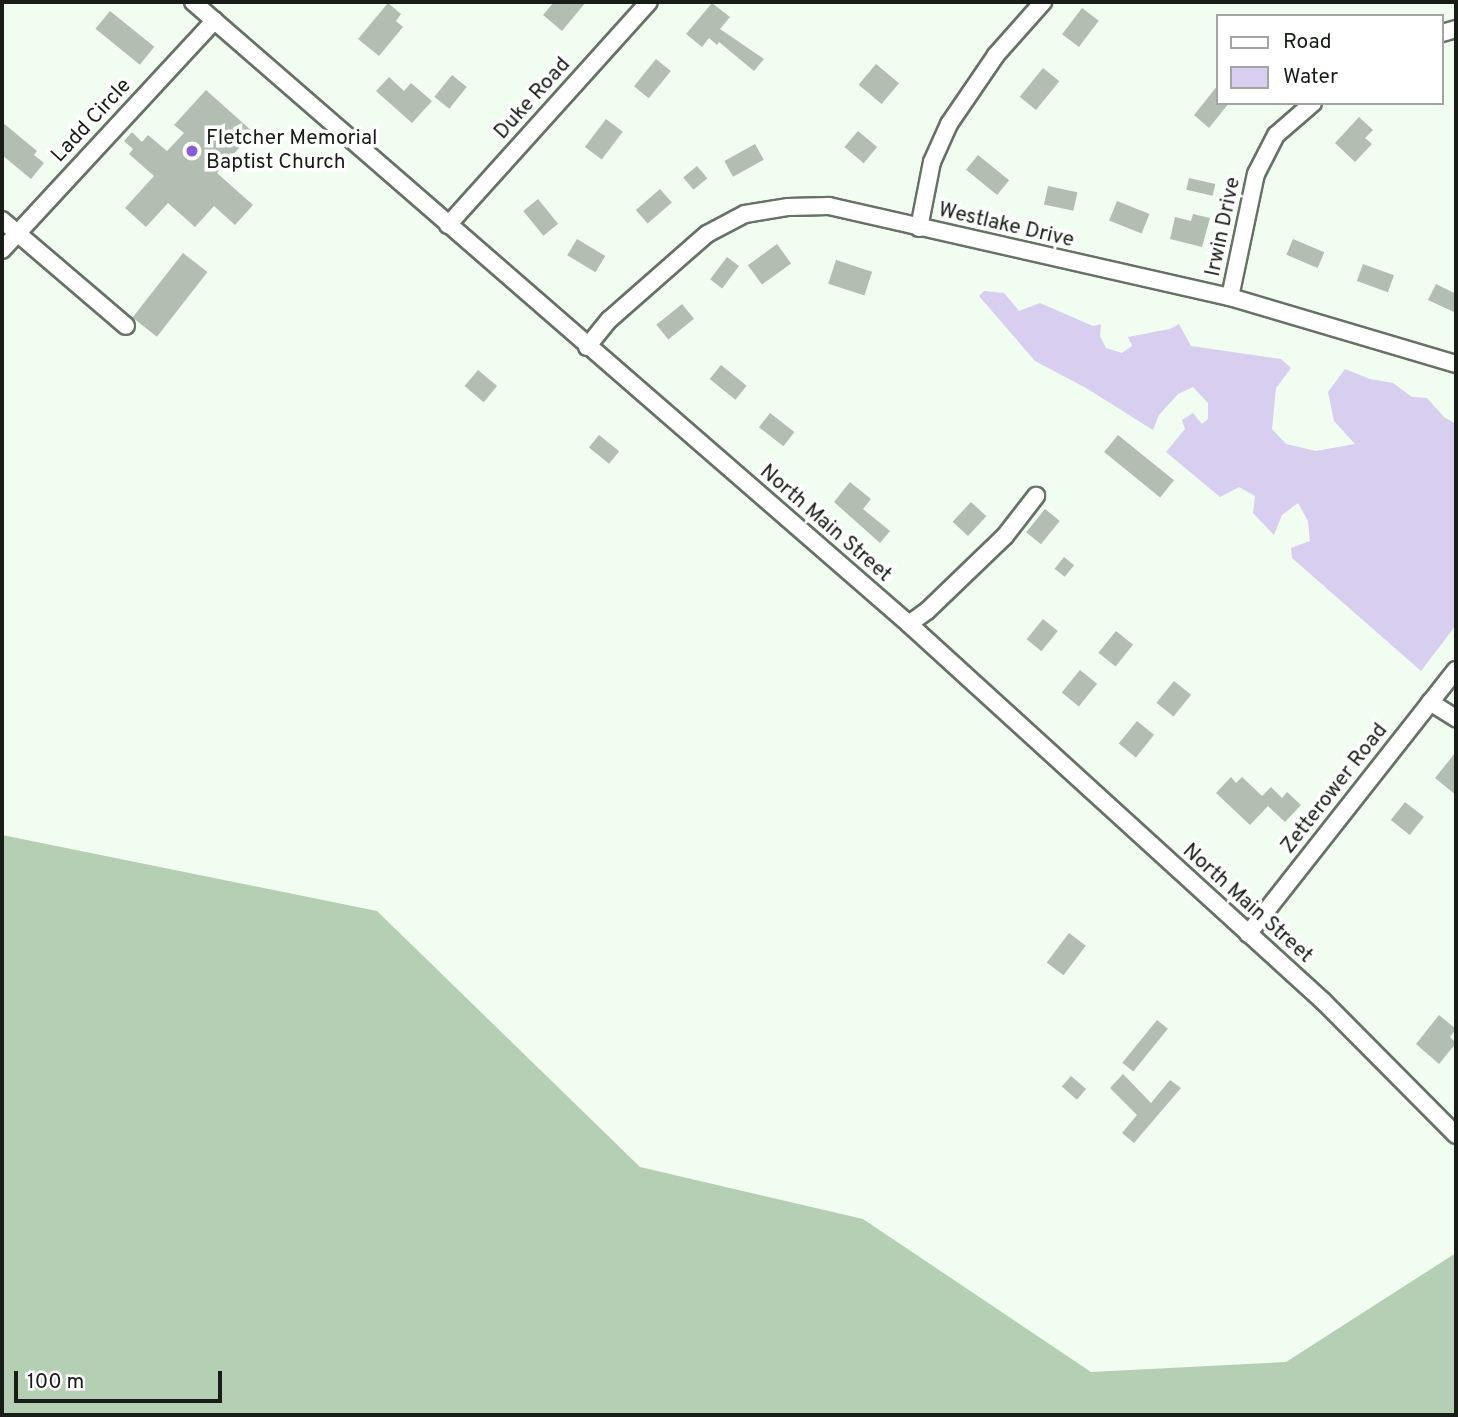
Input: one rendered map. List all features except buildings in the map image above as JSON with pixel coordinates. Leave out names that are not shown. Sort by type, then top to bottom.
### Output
[{"type":"street","name":"North Main Street","points":[[193,2],[909,624],[1324,1002],[1456,1135]]},
{"type":"street","name":"Duke Road","points":[[448,225],[649,2]]},
{"type":"street","points":[[919,228],[932,162],[949,124],[996,55],[1043,2]]},
{"type":"street","name":"Ladd Circle","points":[[2,250],[215,20]]},
{"type":"street","name":"Irwin Drive","points":[[1230,298],[1256,174],[1276,135],[1311,105]]},
{"type":"street","name":"Westlake Drive","points":[[587,347],[609,320],[707,234],[745,214],[788,207],[829,206],[1230,298],[1456,364]]},
{"type":"street","points":[[2,220],[126,326]]},
{"type":"street","points":[[909,624],[927,611],[1005,536],[1036,496]]},
{"type":"street","name":"Zetterower Road","points":[[1248,934],[1456,670]]},
{"type":"street","points":[[1430,702],[1456,718]]},
{"type":"green space","points":[[2,835],[377,911],[640,1167],[863,1219],[1091,1372],[1286,1362],[1456,1253],[1456,1415],[2,1415]]},
{"type":"water","points":[[984,291],[1004,293],[1019,311],[1040,303],[1093,326],[1101,324],[1100,336],[1106,348],[1122,353],[1132,346],[1128,337],[1170,329],[1179,324],[1191,346],[1281,359],[1291,368],[1276,388],[1272,429],[1286,444],[1316,451],[1355,444],[1334,421],[1328,392],[1345,369],[1370,379],[1393,383],[1412,397],[1427,398],[1444,417],[1456,424],[1456,625],[1421,671],[1292,558],[1291,548],[1310,541],[1308,521],[1298,503],[1282,515],[1274,535],[1253,513],[1255,496],[1239,487],[1220,497],[1166,452],[1185,429],[1182,420],[1193,413],[1202,424],[1208,419],[1208,403],[1193,387],[1178,394],[1159,415],[1153,430],[1086,388],[1035,361],[979,296]]},
{"type":"place","name":"Fletcher Memorial Baptist Church","points":[[192,151]]}]
